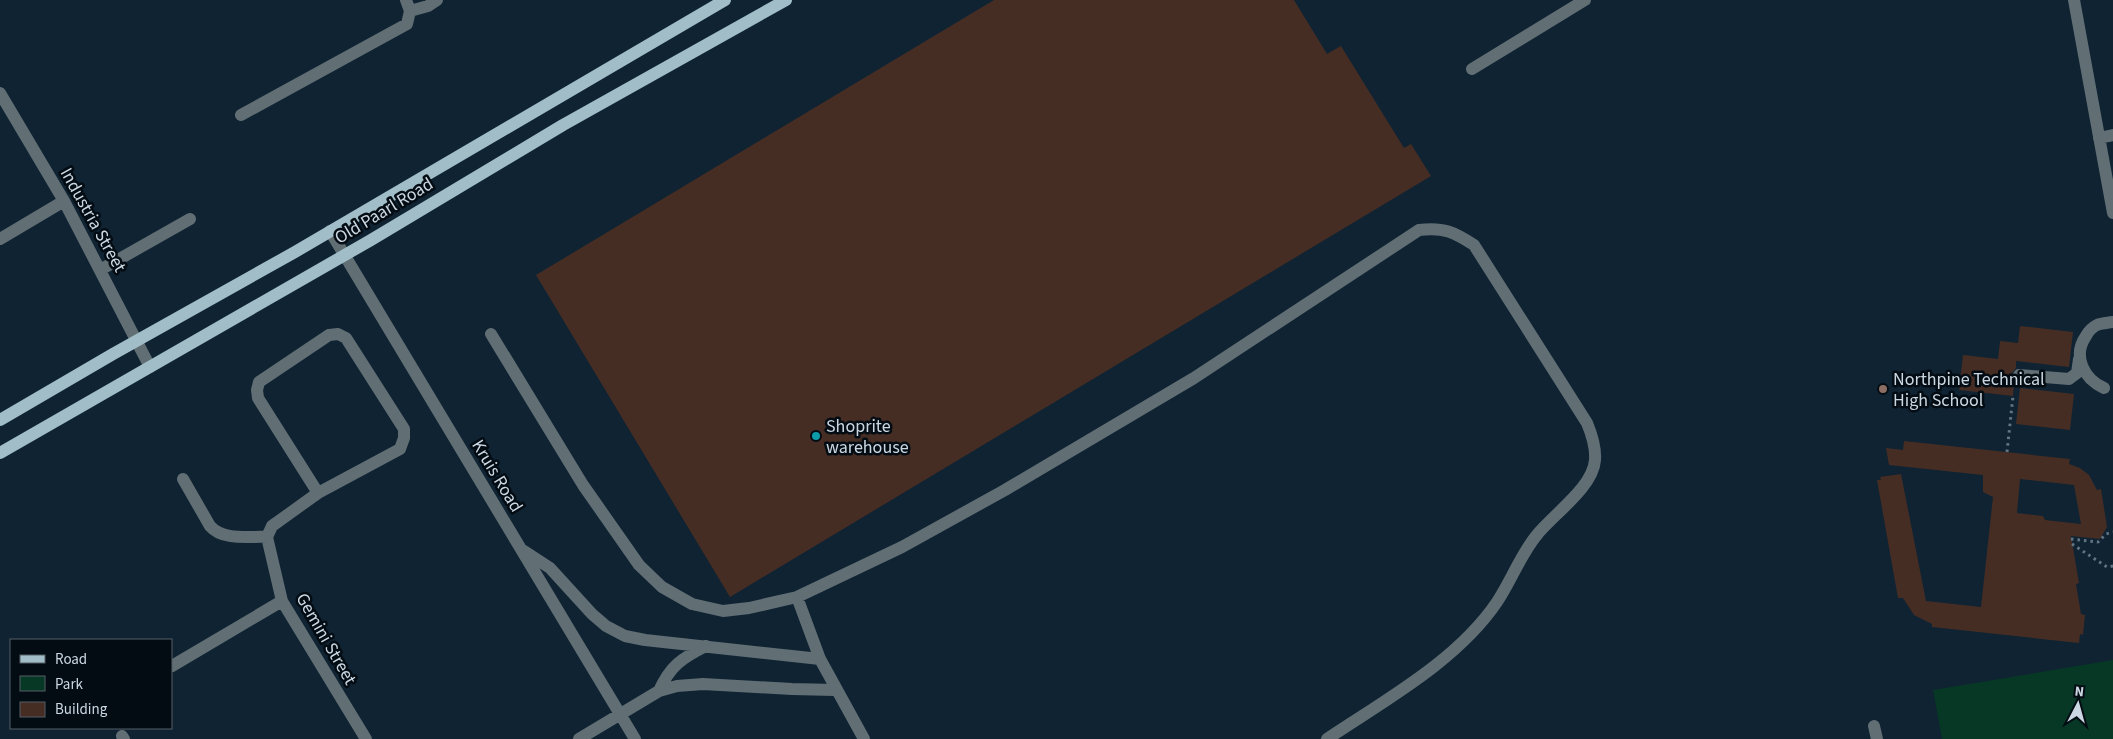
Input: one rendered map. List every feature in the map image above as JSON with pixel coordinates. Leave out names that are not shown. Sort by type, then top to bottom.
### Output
[{"type":"main road","name":"Old Paarl Road","points":[[0,420],[330,231],[725,0]]},
{"type":"main road","name":"Old Paarl Road","points":[[0,453],[344,255],[563,126],[786,0]]},
{"type":"street","points":[[241,115],[407,24],[408,6],[428,6],[437,0]]},
{"type":"street","points":[[703,14],[711,0]]},
{"type":"street","points":[[1472,69],[1585,0]]},
{"type":"street","points":[[2074,0],[2113,213]]},
{"type":"street","name":"Industria Street","points":[[0,93],[64,202],[150,367]]},
{"type":"street","points":[[2099,138],[2113,135]]},
{"type":"street","points":[[0,239],[64,202]]},
{"type":"street","points":[[100,270],[190,219]]},
{"type":"street","points":[[491,334],[583,485],[640,566],[662,587],[692,604],[723,611],[749,608],[797,597],[902,547],[1005,490],[1194,378],[1419,230],[1436,228],[1454,232],[1474,245],[1587,423],[1594,441],[1595,461],[1589,478],[1572,499],[1546,523],[1529,545],[1497,602],[1480,623],[1439,663],[1327,739]]},
{"type":"street","name":"Kruis Road","points":[[330,231],[635,739]]},
{"type":"street","points":[[2019,375],[2069,379],[2077,373],[2082,342],[2088,333],[2097,325],[2113,322]]},
{"type":"street","points":[[183,479],[215,532],[223,536],[268,537],[272,526],[318,493],[400,449],[404,438],[404,429],[346,338],[338,334],[329,336],[259,382],[256,390],[258,398],[318,493]]},
{"type":"street","points":[[2080,356],[2084,372],[2096,384],[2104,388]]},
{"type":"street","name":"Gemini Street","points":[[268,537],[282,601],[366,739]]},
{"type":"street","points":[[520,548],[550,568],[592,614],[606,626],[626,636],[645,640],[820,659]]},
{"type":"street","points":[[797,597],[820,659],[835,690],[864,739]]},
{"type":"street","points":[[172,666],[282,601]]},
{"type":"street","points":[[659,691],[666,675],[675,665],[686,656],[706,646]]},
{"type":"street","points":[[579,739],[659,691],[677,686],[703,684],[835,690]]},
{"type":"street","points":[[1874,726],[1877,739]]},
{"type":"path","points":[[2006,452],[2013,396]]},
{"type":"path","points":[[2113,532],[2106,534],[2098,542],[2072,542],[2107,567],[2113,566]]},
{"type":"green space","points":[[2113,660],[2113,739],[1942,739],[1933,690]]},
{"type":"building","name":"Shoprite warehouse","points":[[994,0],[1294,0],[1327,54],[1341,46],[1404,148],[1411,144],[1431,176],[730,597],[536,275]]},
{"type":"building","points":[[2020,326],[2073,332],[2069,367],[2016,361],[2016,368],[2011,374],[2014,382],[2013,396],[1959,390],[1963,355],[1998,359],[2000,341],[2018,343]]},
{"type":"building","points":[[2020,388],[2074,394],[2070,430],[2016,424]]},
{"type":"building","points":[[1904,441],[2070,459],[2069,464],[2080,468],[2089,475],[2097,490],[2101,489],[2107,527],[2100,539],[2071,536],[2079,583],[2076,584],[2081,614],[2085,615],[2083,635],[2080,634],[2079,643],[1932,627],[1932,624],[1914,615],[1903,598],[1898,598],[1877,480],[1881,480],[1880,477],[1901,474],[1926,601],[1981,607],[1993,497],[1983,492],[1983,475],[1889,465],[1886,448],[1903,450]],"holes":[[[2020,479],[2074,485],[2081,524],[2045,520],[2043,516],[2017,513]]]},
{"type":"place","name":"Northpine Technical High School","points":[[1883,389]]},
{"type":"place","name":"Shoprite warehouse","points":[[816,436]]}]
